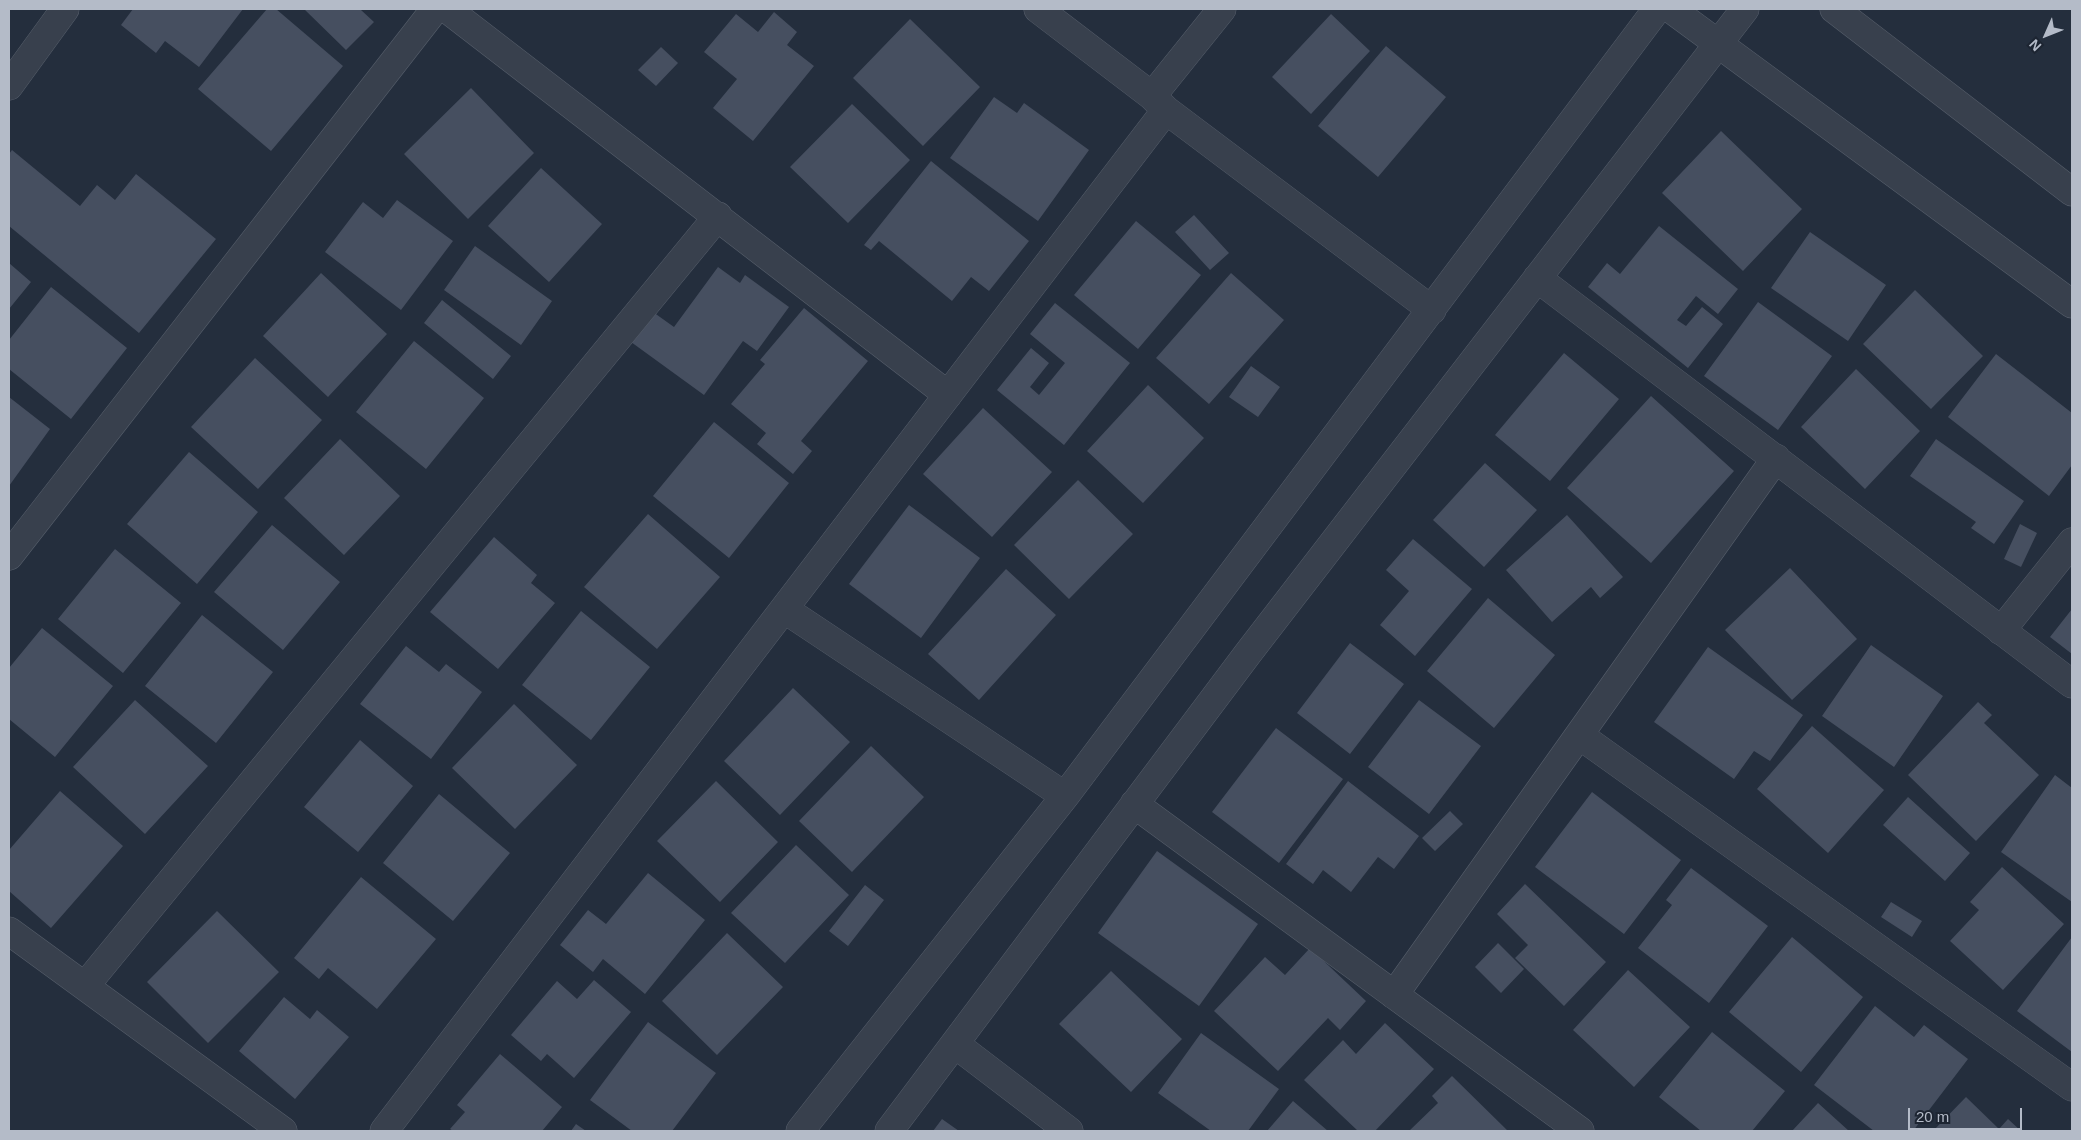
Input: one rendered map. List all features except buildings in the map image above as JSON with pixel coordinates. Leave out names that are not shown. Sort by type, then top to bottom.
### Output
[{"type":"street","points":[[9,86],[65,9]]},
{"type":"street","points":[[9,556],[435,9]]},
{"type":"street","points":[[447,9],[948,395]]},
{"type":"street","points":[[1038,9],[1432,310]]},
{"type":"street","points":[[384,1131],[948,395],[1159,103],[1222,9]]},
{"type":"street","points":[[800,1131],[1065,796],[1657,9]]},
{"type":"street","points":[[1671,9],[2072,304]]},
{"type":"street","points":[[889,1131],[1134,804],[1745,9]]},
{"type":"street","points":[[1834,9],[2072,192]]},
{"type":"street","points":[[85,986],[718,216]]},
{"type":"street","points":[[1537,278],[2072,684]]},
{"type":"street","points":[[1394,995],[1776,458]]},
{"type":"street","points":[[2001,631],[2072,542]]},
{"type":"street","points":[[784,610],[1065,796]]},
{"type":"street","points":[[1579,735],[2072,1087]]},
{"type":"street","points":[[1134,804],[1580,1131]]},
{"type":"street","points":[[9,931],[283,1131]]},
{"type":"street","points":[[955,1044],[1069,1131]]}]
